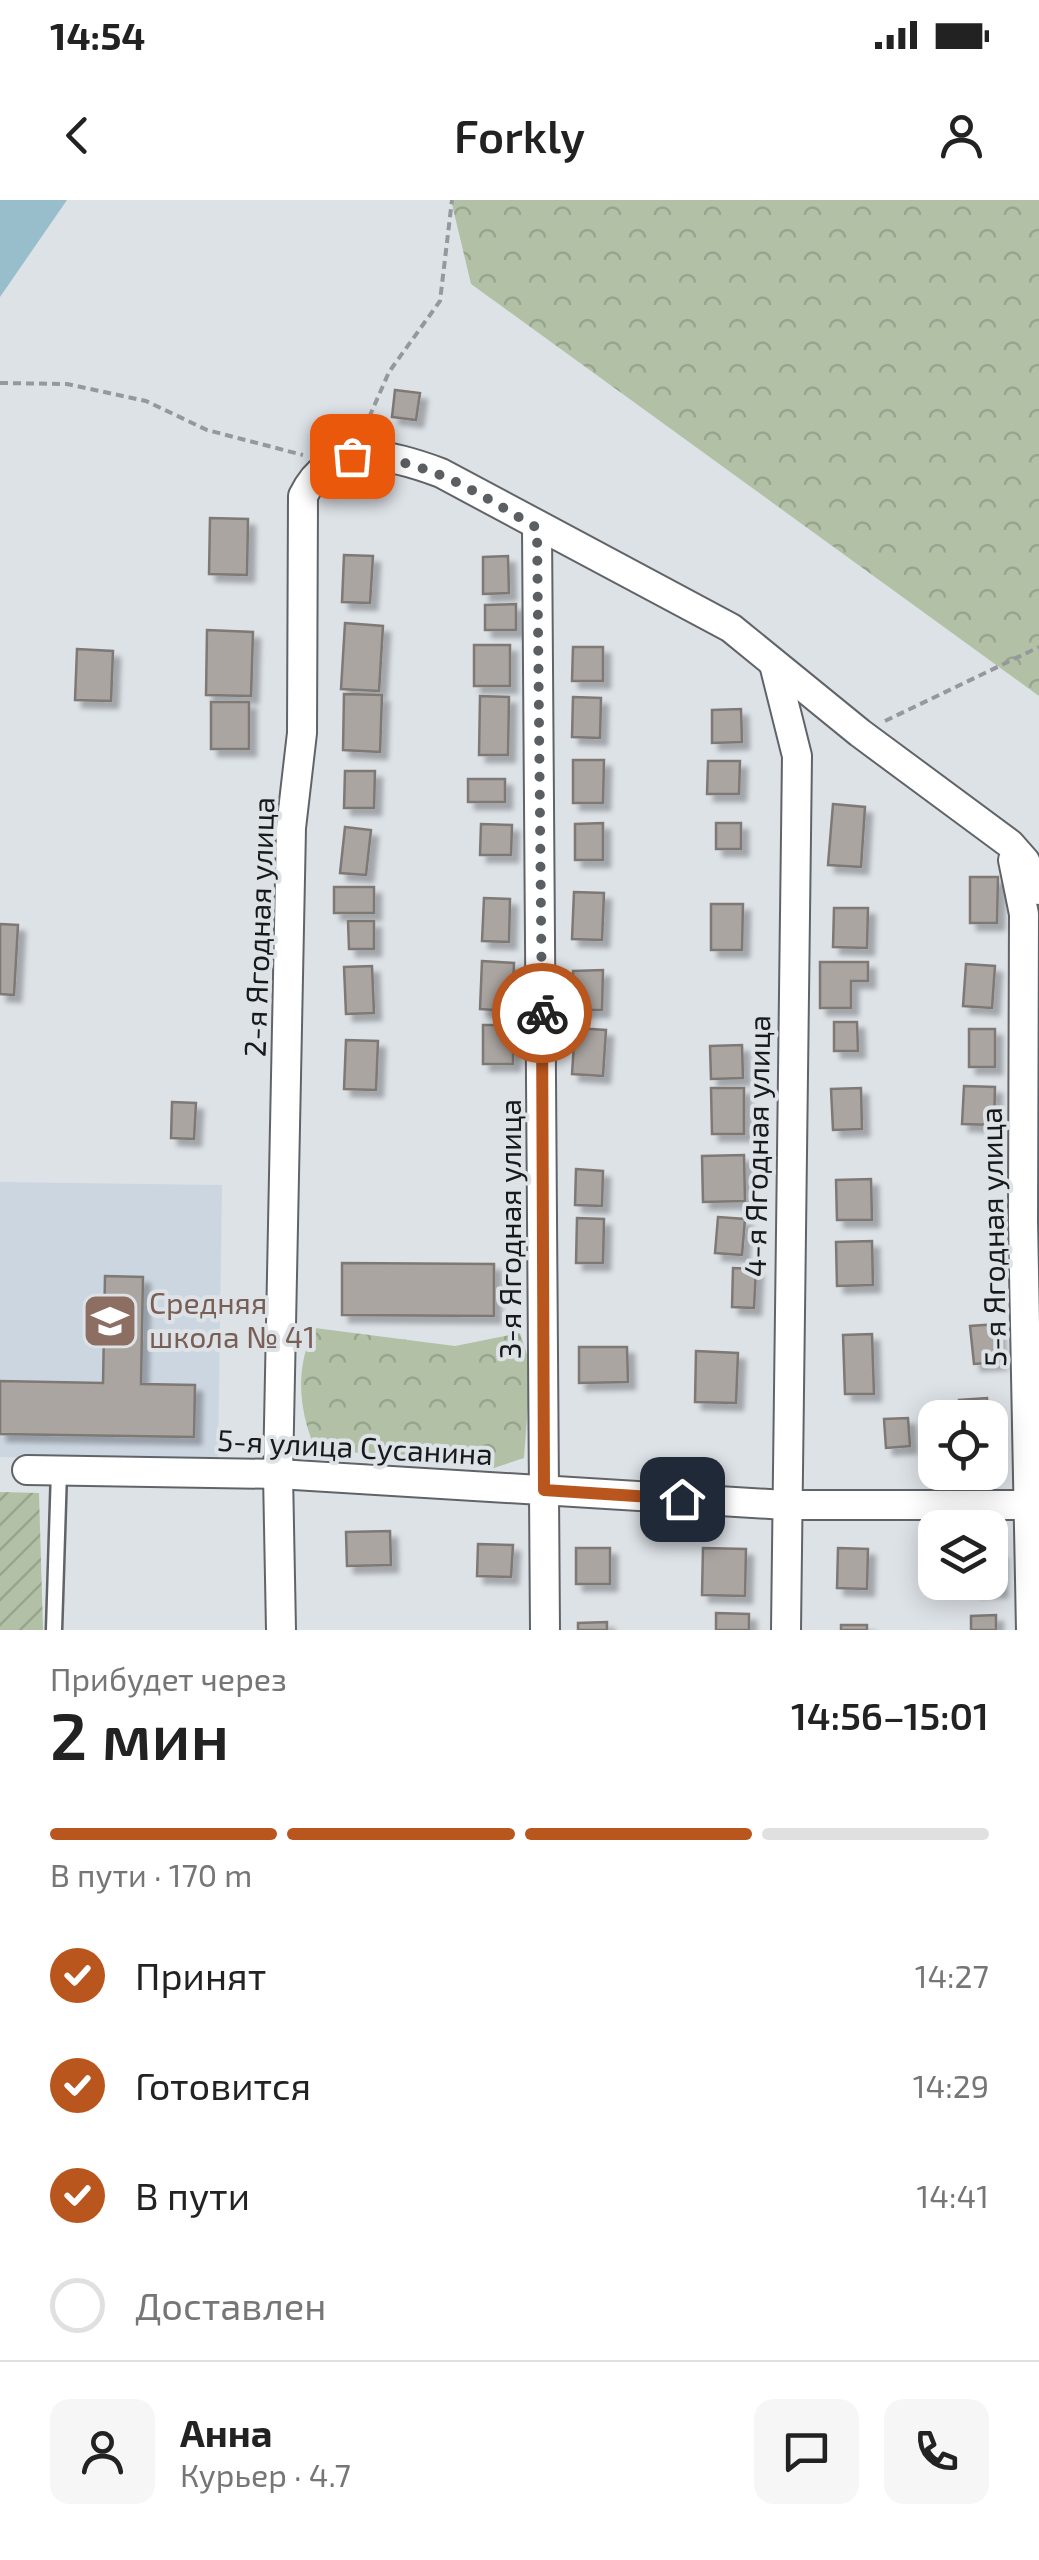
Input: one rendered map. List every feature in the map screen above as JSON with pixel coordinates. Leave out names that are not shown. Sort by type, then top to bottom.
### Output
[{"type":"street","points":[[323,467],[352,456],[410,461],[441,473],[537,528],[730,628],[860,733],[1010,844],[1026,861],[1039,890]]},
{"type":"street","name":"2-я Ягодная улица","points":[[281,1630],[278,1474],[291,828],[302,732],[303,496],[323,467]]},
{"type":"street","name":"3-я Ягодная улица","points":[[537,528],[545,1630]]},
{"type":"street","name":"4-я Ягодная улица","points":[[774,664],[796,756],[786,1630]]},
{"type":"street","name":"5-я Ягодная улица","points":[[1010,844],[1024,914],[1023,1221],[1035,1505],[1031,1630]]},
{"type":"street","name":"5-я улица Сусанина","points":[[27,1470],[278,1474],[785,1505],[1035,1505]]},
{"type":"lane","points":[[54,1630],[59,1471]]},
{"type":"path","points":[[352,456],[389,372],[440,300],[452,200]]},
{"type":"path","points":[[0,383],[67,384],[146,402],[207,430],[296,451],[323,467]]},
{"type":"path","points":[[860,733],[1039,647]]},
{"type":"shaded area","name":"Средняя школа № 41","points":[[0,1182],[222,1185],[218,1460],[0,1457]]},
{"type":"green space","points":[[451,200],[1039,200],[1039,696],[471,284]]},
{"type":"green space","points":[[315,1328],[455,1346],[520,1333],[531,1367],[524,1458],[494,1468],[315,1448],[305,1418],[301,1387],[304,1357]]},
{"type":"green space","points":[[0,1492],[39,1493],[43,1630],[0,1630]]},
{"type":"water","points":[[0,200],[67,200],[0,297]]},
{"type":"building","points":[[395,390],[420,393],[416,420],[392,417]]},
{"type":"building","points":[[210,518],[248,519],[247,575],[209,574]]},
{"type":"building","points":[[344,555],[373,556],[370,603],[342,602]]},
{"type":"building","points":[[508,556],[509,593],[483,594],[483,557]]},
{"type":"building","points":[[516,604],[516,630],[485,630],[485,605]]},
{"type":"building","points":[[345,623],[383,626],[379,691],[341,689]]},
{"type":"building","points":[[207,630],[253,632],[251,696],[206,695]]},
{"type":"building","points":[[474,645],[510,645],[510,686],[474,686]]},
{"type":"building","points":[[573,647],[603,647],[603,681],[572,681]]},
{"type":"building","points":[[77,649],[113,651],[111,701],[75,700]]},
{"type":"building","points":[[344,694],[382,695],[380,752],[343,750]]},
{"type":"building","points":[[480,696],[509,697],[508,755],[479,755]]},
{"type":"building","points":[[573,697],[601,698],[600,738],[572,737]]},
{"type":"building","points":[[211,702],[249,702],[249,749],[211,749]]},
{"type":"building","points":[[741,709],[742,742],[712,743],[712,710]]},
{"type":"building","points":[[573,760],[604,760],[603,803],[573,803]]},
{"type":"building","points":[[708,761],[740,761],[739,794],[707,794]]},
{"type":"building","points":[[345,771],[375,771],[374,808],[344,808]]},
{"type":"building","points":[[468,779],[505,779],[505,802],[468,802]]},
{"type":"building","points":[[833,804],[865,807],[861,867],[828,865]]},
{"type":"building","points":[[603,823],[603,860],[575,860],[575,824]]},
{"type":"building","points":[[716,823],[741,823],[741,849],[716,849]]},
{"type":"building","points":[[481,824],[512,825],[511,855],[480,855]]},
{"type":"building","points":[[345,827],[371,830],[366,875],[340,873]]},
{"type":"building","points":[[970,877],[998,877],[997,923],[970,923]]},
{"type":"building","points":[[334,887],[374,887],[374,913],[334,913]]},
{"type":"building","points":[[574,892],[604,893],[602,940],[572,939]]},
{"type":"building","points":[[484,898],[510,899],[509,942],[482,941]]},
{"type":"building","points":[[711,904],[743,904],[742,950],[711,950]]},
{"type":"building","points":[[834,908],[868,908],[867,948],[833,947]]},
{"type":"building","points":[[348,921],[374,921],[374,949],[349,949]]},
{"type":"building","points":[[0,924],[18,925],[14,995],[0,994]]},
{"type":"building","points":[[482,961],[514,963],[512,1011],[480,1009]]},
{"type":"building","points":[[820,962],[868,962],[868,981],[851,981],[851,1008],[820,1008]]},
{"type":"building","points":[[966,964],[995,966],[992,1008],[963,1006]]},
{"type":"building","points":[[372,966],[374,1013],[346,1014],[344,967]]},
{"type":"building","points":[[603,970],[602,1010],[573,1010],[573,971]]},
{"type":"building","points":[[834,1022],[857,1022],[858,1051],[834,1051]]},
{"type":"building","points":[[483,1025],[513,1025],[513,1064],[483,1064]]},
{"type":"building","points":[[575,1028],[606,1030],[603,1076],[572,1074]]},
{"type":"building","points":[[969,1029],[995,1029],[995,1067],[969,1067]]},
{"type":"building","points":[[346,1040],[378,1041],[376,1090],[344,1089]]},
{"type":"building","points":[[742,1045],[743,1078],[711,1079],[710,1046]]},
{"type":"building","points":[[964,1086],[995,1087],[994,1125],[962,1124]]},
{"type":"building","points":[[711,1088],[744,1088],[744,1134],[712,1134]]},
{"type":"building","points":[[861,1088],[862,1129],[833,1130],[831,1089]]},
{"type":"building","points":[[172,1102],[196,1103],[194,1139],[171,1138]]},
{"type":"building","points":[[744,1155],[745,1201],[703,1202],[702,1156]]},
{"type":"building","points":[[576,1169],[603,1171],[602,1206],[575,1205]]},
{"type":"building","points":[[871,1179],[872,1220],[837,1220],[836,1180]]},
{"type":"building","points":[[718,1217],[745,1219],[742,1255],[715,1253]]},
{"type":"building","points":[[577,1218],[604,1219],[603,1263],[576,1263]]},
{"type":"building","points":[[872,1241],[873,1285],[837,1286],[836,1242]]},
{"type":"building","points":[[342,1263],[494,1264],[494,1316],[342,1315]]},
{"type":"building","points":[[733,1268],[756,1269],[754,1308],[732,1307]]},
{"type":"building","points":[[105,1276],[143,1277],[141,1384],[195,1385],[194,1437],[0,1434],[0,1381],[103,1383]]},
{"type":"building","points":[[997,1324],[1000,1362],[974,1364],[970,1326]]},
{"type":"building","points":[[872,1334],[874,1394],[845,1394],[843,1335]]},
{"type":"building","points":[[579,1347],[627,1347],[628,1382],[579,1383]]},
{"type":"building","points":[[696,1351],[738,1353],[736,1403],[695,1402]]},
{"type":"building","points":[[908,1418],[910,1446],[886,1448],[884,1419]]},
{"type":"building","points":[[390,1531],[391,1565],[347,1566],[346,1532]]},
{"type":"building","points":[[478,1544],[513,1545],[511,1577],[477,1576]]},
{"type":"building","points":[[576,1548],[610,1548],[610,1584],[576,1584]]},
{"type":"building","points":[[703,1548],[746,1549],[745,1596],[702,1595]]},
{"type":"building","points":[[838,1548],[868,1549],[867,1589],[837,1588]]},
{"type":"building","points":[[716,1613],[749,1614],[749,1630],[716,1630]]},
{"type":"building","points":[[996,1615],[996,1630],[971,1630],[971,1616]]},
{"type":"building","points":[[607,1622],[607,1630],[578,1630],[578,1623]]},
{"type":"building","points":[[841,1625],[867,1625],[867,1630],[841,1630]]},
{"type":"way so far","points":[[352,456],[410,461],[441,473],[537,528],[542,1013]]},
{"type":"place","name":"Средняя школа № 41","points":[[110,1321]]},
{"type":"route","points":[[542,1013],[544,1490],[682,1499]]}]
